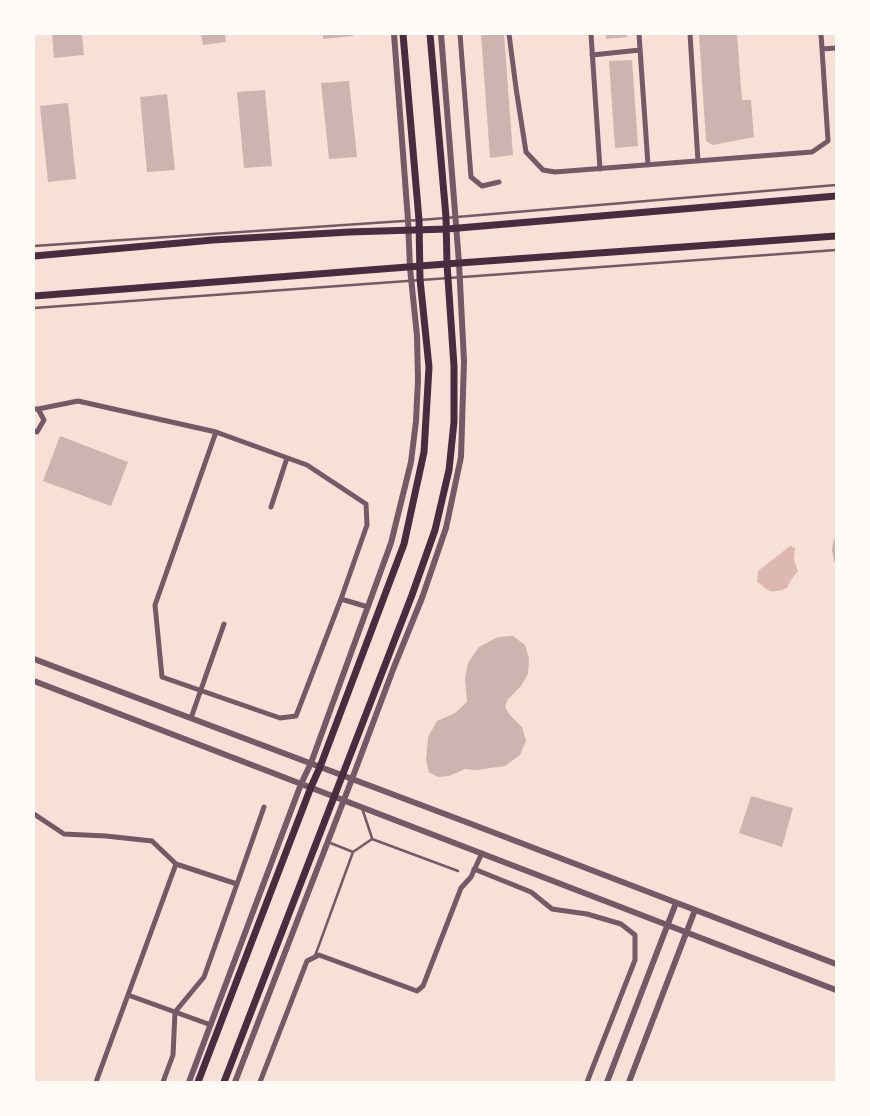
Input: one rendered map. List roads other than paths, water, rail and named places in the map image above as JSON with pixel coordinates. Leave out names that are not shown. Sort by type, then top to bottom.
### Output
[{"type":"main road","points":[[198,1082],[404,544],[424,452],[429,367],[420,279],[419,220],[403,34]]},
{"type":"main road","points":[[224,1082],[412,596],[435,530],[448,470],[454,422],[454,376],[447,264],[447,229],[430,34]]},
{"type":"main road","points":[[34,256],[213,240],[447,229],[836,196]]},
{"type":"main road","points":[[34,296],[836,236]]},
{"type":"street","points":[[189,1082],[301,784],[311,763],[391,543],[411,462],[418,380],[417,336],[410,268],[394,34]]},
{"type":"street","points":[[234,1082],[422,598],[446,528],[461,457],[464,361],[456,216],[441,34]]},
{"type":"street","points":[[460,34],[471,177],[482,186],[499,182]]},
{"type":"street","points":[[509,34],[526,152],[543,170],[555,172],[812,152],[828,141],[821,34]]},
{"type":"street","points":[[591,34],[600,169]]},
{"type":"street","points":[[639,34],[648,165]]},
{"type":"street","points":[[690,34],[698,161]]},
{"type":"street","points":[[822,49],[836,48]]},
{"type":"street","points":[[592,55],[640,50]]},
{"type":"street","points":[[34,431],[38,432],[44,420],[36,409],[78,401],[216,432],[307,465],[366,504],[367,525],[296,716],[280,718],[162,677],[155,605],[216,432]]},
{"type":"street","points":[[271,507],[288,458]]},
{"type":"street","points":[[341,599],[368,607]]},
{"type":"street","points":[[191,718],[224,624]]},
{"type":"street","points":[[34,659],[836,964]]},
{"type":"street","points":[[34,681],[836,990]]},
{"type":"street","points":[[163,1082],[173,1055],[175,1012],[204,977],[264,807]]},
{"type":"street","points":[[34,814],[64,834],[152,840],[176,864],[236,884]]},
{"type":"street","points":[[260,1082],[307,961],[319,955],[417,991],[423,986],[461,888],[471,877],[482,853]]},
{"type":"street","points":[[96,1082],[176,864]]},
{"type":"street","points":[[474,869],[531,892],[552,909],[587,914],[621,924],[635,935],[635,960],[587,1082]]},
{"type":"street","points":[[607,1082],[676,903]]},
{"type":"street","points":[[629,1082],[696,910]]},
{"type":"street","points":[[128,995],[212,1025]]},
{"type":"lane","points":[[34,246],[419,220],[836,185]]},
{"type":"lane","points":[[34,308],[836,250]]},
{"type":"lane","points":[[361,807],[372,839]]},
{"type":"lane","points":[[314,958],[353,852],[372,839]]},
{"type":"lane","points":[[372,839],[458,871]]},
{"type":"lane","points":[[327,842],[353,852]]}]
